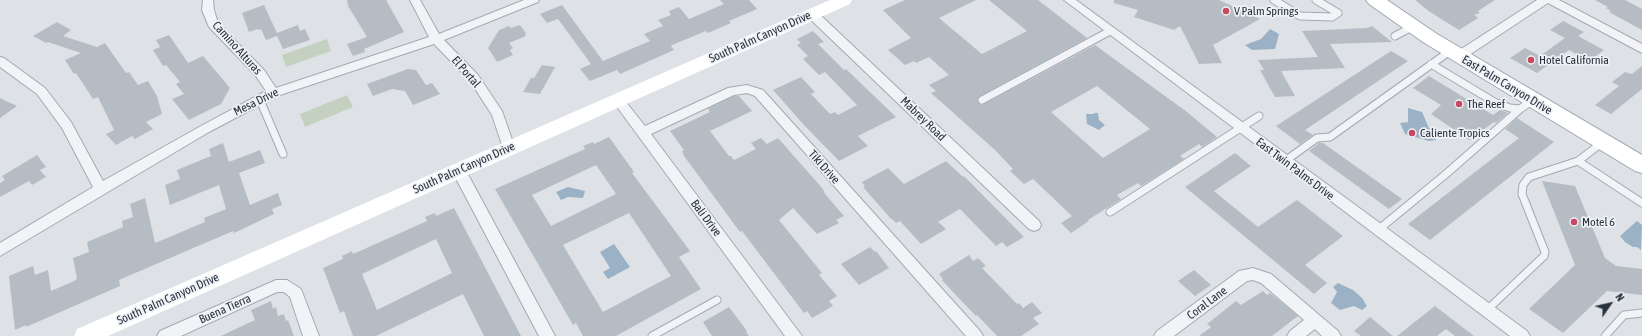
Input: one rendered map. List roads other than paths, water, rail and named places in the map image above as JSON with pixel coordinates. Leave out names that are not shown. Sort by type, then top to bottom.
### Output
[{"type":"main road","name":"East Palm Canyon Drive","points":[[1375,0],[1412,27],[1455,53],[1526,104],[1604,142],[1642,165]]},
{"type":"street","name":"Camino Alturas","points":[[208,0],[208,10],[213,24],[260,73],[273,93]]},
{"type":"street","name":"El Portal","points":[[415,0],[436,39],[474,78],[498,114],[509,148]]},
{"type":"street","name":"Mesa Drive","points":[[0,250],[205,129],[273,93],[436,39],[534,0]]},
{"type":"street","name":"South Palm Canyon Drive","points":[[84,336],[844,0]]},
{"type":"street","name":"East Twin Palms Drive","points":[[1069,0],[1285,162],[1522,336]]},
{"type":"street","points":[[1455,53],[1545,0]]},
{"type":"street","points":[[1550,0],[1642,49]]},
{"type":"street","name":"Mabrey Road","points":[[812,14],[1034,225]]},
{"type":"street","points":[[0,61],[41,91],[67,125],[101,189]]},
{"type":"street","name":"Tiki Drive","points":[[642,133],[732,91],[746,89],[759,94],[974,336]]},
{"type":"street","name":"Bali Drive","points":[[618,100],[794,336]]},
{"type":"street","points":[[459,170],[547,336]]},
{"type":"street","name":"Coral Lane","points":[[1162,336],[1244,275],[1253,274],[1266,278],[1315,320]]},
{"type":"street","name":"Buena Tierra","points":[[165,336],[276,286],[287,286],[296,293],[311,336]]},
{"type":"street","points":[[1295,336],[1315,320],[1333,336]]},
{"type":"lane","points":[[1274,0],[1300,16],[1332,17],[1338,13],[1316,0]]},
{"type":"lane","points":[[1395,36],[1412,27]]},
{"type":"lane","points":[[982,100],[1110,31]]},
{"type":"lane","points":[[1285,162],[1317,138],[1330,137],[1431,64],[1455,53]]},
{"type":"lane","points":[[1431,64],[1496,103],[1510,108],[1526,104]]},
{"type":"lane","points":[[260,100],[283,154]]},
{"type":"lane","points":[[1378,230],[1446,174],[1526,104]]},
{"type":"lane","points":[[1110,212],[1259,116]]},
{"type":"lane","points":[[1487,310],[1544,256],[1545,252],[1522,194],[1523,185],[1529,177],[1578,161],[1604,142]]},
{"type":"lane","points":[[1578,161],[1642,203]]},
{"type":"lane","points":[[652,336],[716,300]]},
{"type":"lane","points":[[1605,336],[1624,315],[1642,313]]},
{"type":"water","points":[[1270,29],[1279,34],[1275,49],[1252,50],[1245,45],[1261,39]]},
{"type":"water","points":[[1408,108],[1422,112],[1429,128],[1437,132],[1436,140],[1429,141],[1405,134],[1400,123],[1408,122]]},
{"type":"water","points":[[1098,113],[1099,120],[1105,125],[1099,130],[1087,124],[1086,114]]},
{"type":"water","points":[[568,187],[585,191],[583,198],[568,197],[561,200],[556,192]]},
{"type":"water","points":[[1637,221],[1642,225],[1641,250],[1625,242],[1620,236]]},
{"type":"water","points":[[614,244],[630,267],[608,279],[603,272],[610,268],[600,252]]},
{"type":"water","points":[[1338,283],[1353,290],[1362,298],[1367,306],[1362,310],[1354,306],[1340,310],[1331,303],[1337,292],[1333,287]]},
{"type":"place","name":"V Palm Springs","points":[[1226,11]]},
{"type":"place","name":"Hotel California","points":[[1531,60]]},
{"type":"place","name":"The Reef","points":[[1459,104]]},
{"type":"place","name":"Caliente Tropics","points":[[1412,133]]},
{"type":"place","name":"Motel 6","points":[[1574,222]]}]
